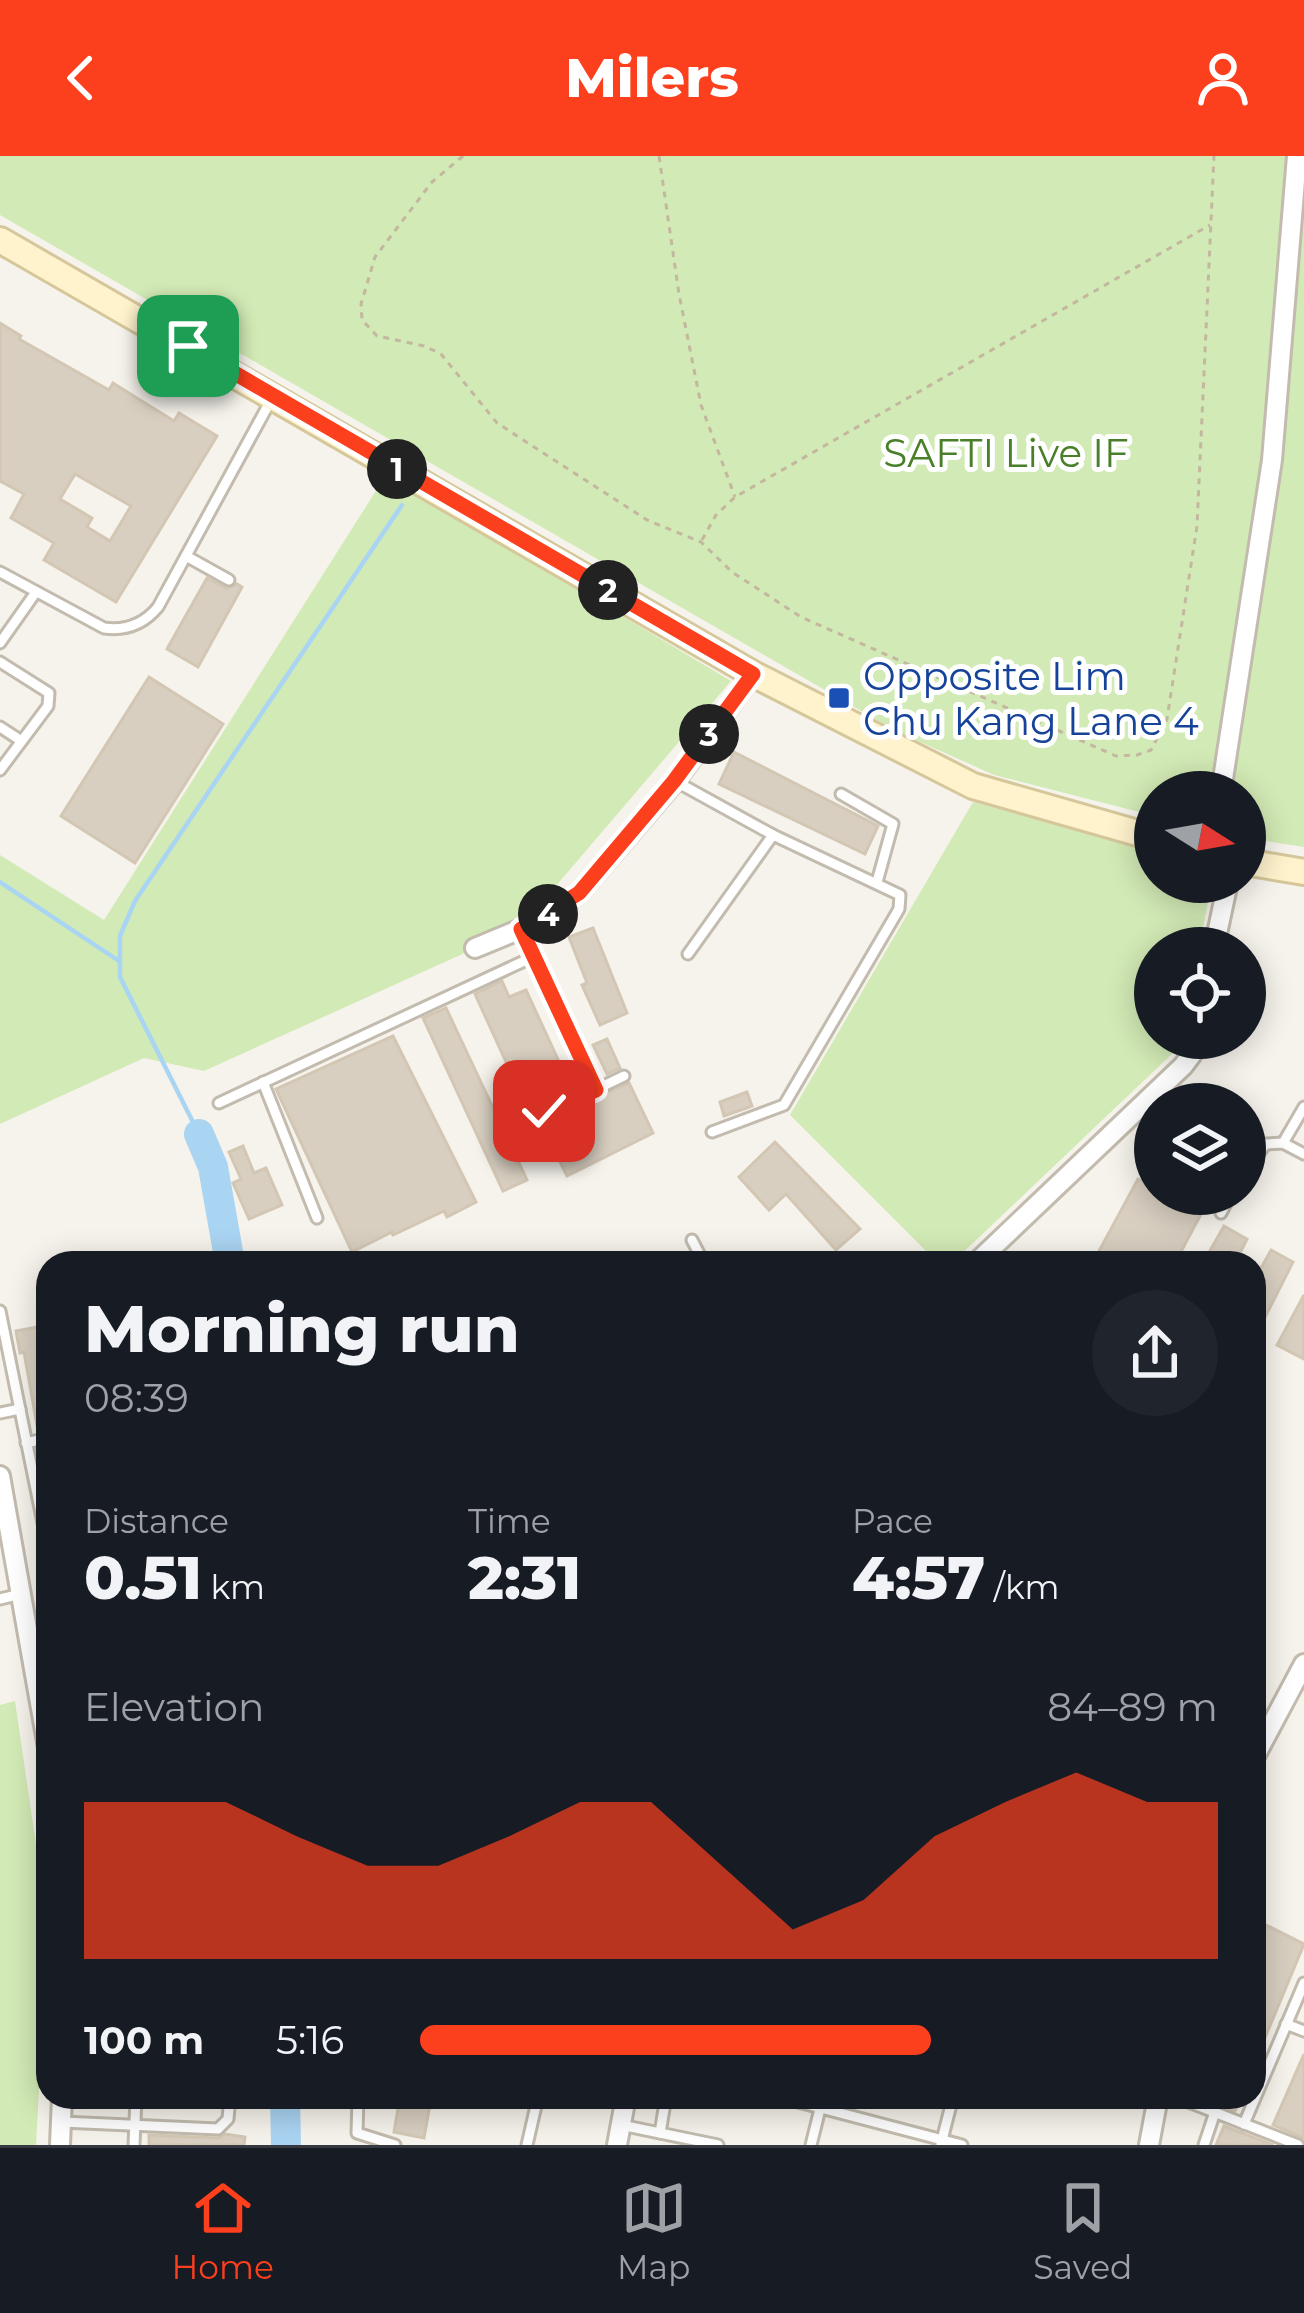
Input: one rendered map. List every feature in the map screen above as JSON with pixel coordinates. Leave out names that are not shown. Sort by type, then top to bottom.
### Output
[{"type":"main road","points":[[0,240],[753,674],[973,786],[1134,832]]},
{"type":"main road","points":[[1266,866],[1304,872]]},
{"type":"street","points":[[1224,771],[1272,460],[1297,156]]},
{"type":"street","points":[[476,947],[521,929],[579,893],[674,781],[753,674]]},
{"type":"street","points":[[989,1251],[1187,1059]]},
{"type":"street","points":[[0,1476],[36,1680]]},
{"type":"street","points":[[1266,1735],[1304,1664]]},
{"type":"street","points":[[60,2145],[62,2109]]},
{"type":"street","points":[[617,2145],[624,2109]]},
{"type":"street","points":[[1149,2145],[1156,2109]]},
{"type":"lane","points":[[0,572],[104,628],[148,619],[274,395]]},
{"type":"lane","points":[[186,556],[230,580]]},
{"type":"lane","points":[[0,643],[36,592]]},
{"type":"lane","points":[[0,662],[49,693],[47,706],[0,770]]},
{"type":"lane","points":[[0,727],[20,740]]},
{"type":"lane","points":[[674,781],[773,835],[900,895],[899,909],[784,1105],[712,1132]]},
{"type":"lane","points":[[841,794],[892,824],[877,882]]},
{"type":"lane","points":[[688,954],[773,835]]},
{"type":"lane","points":[[521,929],[596,1090]]},
{"type":"lane","points":[[219,1103],[535,956]]},
{"type":"lane","points":[[544,1111],[624,1076]]},
{"type":"lane","points":[[263,1082],[317,1218]]},
{"type":"lane","points":[[1283,1143],[1304,1107]]},
{"type":"lane","points":[[1266,1144],[1283,1143],[1304,1154]]},
{"type":"lane","points":[[692,1240],[698,1251]]},
{"type":"lane","points":[[0,1311],[36,1491]]},
{"type":"lane","points":[[0,1413],[20,1409]]},
{"type":"lane","points":[[26,1443],[36,1441]]},
{"type":"lane","points":[[0,1599],[21,1594]]},
{"type":"lane","points":[[1266,2072],[1304,1983]]},
{"type":"lane","points":[[1286,2024],[1304,2031]]},
{"type":"lane","points":[[134,2145],[136,2109]]},
{"type":"lane","points":[[61,2122],[223,2127],[227,2109]]},
{"type":"lane","points":[[358,2109],[357,2133],[395,2145]]},
{"type":"lane","points":[[527,2145],[535,2109]]},
{"type":"lane","points":[[660,2133],[664,2109]]},
{"type":"lane","points":[[811,2145],[820,2109]]},
{"type":"lane","points":[[843,2109],[962,2145]]},
{"type":"lane","points":[[942,2142],[950,2109]]},
{"type":"lane","points":[[1204,2109],[1298,2145]]},
{"type":"lane","points":[[1244,2124],[1250,2109]]},
{"type":"lane","points":[[1204,2145],[1214,2113]]},
{"type":"lane","points":[[621,2125],[718,2145]]},
{"type":"lane","points":[[190,2145],[191,2128]]},
{"type":"path","points":[[463,156],[431,182],[375,257],[361,304],[362,320],[376,337],[441,354],[497,423],[647,520],[701,542],[732,572],[801,617],[1116,756],[1151,750],[1167,719],[1197,526],[1214,156]]},
{"type":"path","points":[[658,156],[701,405],[735,497]]},
{"type":"path","points":[[701,542],[716,515],[735,497],[1210,225]]},
{"type":"green space","name":"SAFTI Live IF","points":[[0,156],[1304,156],[1304,847],[1266,841],[1266,771],[1134,771],[1134,811],[994,775],[896,731],[0,215]]},
{"type":"green space","points":[[386,475],[731,681],[520,928],[204,1071],[144,1058],[0,1124],[0,855],[104,920]]},
{"type":"green space","points":[[973,802],[1134,845],[1134,903],[1208,903],[1203,927],[1134,927],[1134,1059],[1167,1059],[1141,1083],[1134,1083],[1134,1090],[965,1251],[926,1251],[790,1115]]},
{"type":"green space","points":[[15,1701],[36,1845],[36,2145],[0,2145],[0,1705]]},
{"type":"building","points":[[0,323],[19,339],[109,390],[113,383],[174,421],[179,413],[217,436],[116,602],[44,560],[54,543],[11,518],[24,494],[0,481]],"holes":[[[75,474],[131,506],[110,541],[87,527],[92,518],[60,499]]]},
{"type":"building","points":[[207,578],[226,588],[242,587],[198,667],[167,649]]},
{"type":"building","points":[[149,677],[223,724],[135,863],[61,816]]},
{"type":"building","points":[[734,752],[878,826],[865,854],[719,784]]},
{"type":"building","points":[[593,928],[627,1013],[600,1025],[582,985],[587,983],[569,937]]},
{"type":"building","points":[[502,981],[509,997],[526,990],[572,1090],[540,1103],[535,1112],[532,1106],[527,1108],[475,994]]},
{"type":"building","points":[[446,1008],[527,1180],[503,1191],[423,1018]]},
{"type":"building","points":[[393,1036],[476,1202],[352,1251],[276,1089]]},
{"type":"building","points":[[607,1039],[620,1068],[607,1074],[593,1045]]},
{"type":"building","points":[[629,1083],[653,1133],[567,1176],[538,1117],[547,1119]]},
{"type":"building","points":[[747,1092],[752,1106],[724,1116],[720,1102]]},
{"type":"building","points":[[775,1142],[860,1229],[836,1250],[786,1194],[769,1210],[739,1177]]},
{"type":"building","points":[[243,1146],[254,1173],[266,1168],[282,1205],[249,1219],[233,1183],[241,1179],[229,1152]]},
{"type":"building","points":[[1134,1186],[1134,1215],[1200,1215],[1181,1251],[1099,1251]]},
{"type":"building","points":[[1224,1226],[1247,1239],[1241,1251],[1210,1251]]},
{"type":"building","points":[[1271,1250],[1293,1262],[1266,1315],[1266,1259]]},
{"type":"building","points":[[1304,1295],[1304,1359],[1277,1345]]},
{"type":"building","points":[[36,1327],[36,1420],[24,1352],[20,1353],[16,1331]]},
{"type":"building","points":[[1266,1925],[1304,1944],[1266,2035]]},
{"type":"building","points":[[1304,2054],[1304,2138],[1273,2125]]},
{"type":"building","points":[[398,2109],[429,2109],[424,2138],[394,2132]]},
{"type":"building","points":[[1224,2126],[1242,2133],[1273,2145],[1216,2145]]},
{"type":"building","points":[[225,2134],[245,2137],[244,2145],[149,2145],[149,2135],[218,2138]]},
{"type":"waterway","points":[[199,1134],[120,977],[120,936],[135,901],[402,505]]},
{"type":"waterway","points":[[0,882],[119,961]]},
{"type":"waterway","points":[[199,1134],[213,1167],[228,1251]]},
{"type":"waterway","points":[[285,2109],[286,2145]]},
{"type":"place","name":"Opposite Lim Chu Kang Lane 4","points":[[839,698]]},
{"type":"route","points":[[188,346],[753,674],[674,781],[579,893],[521,929],[596,1090],[544,1111]]}]
